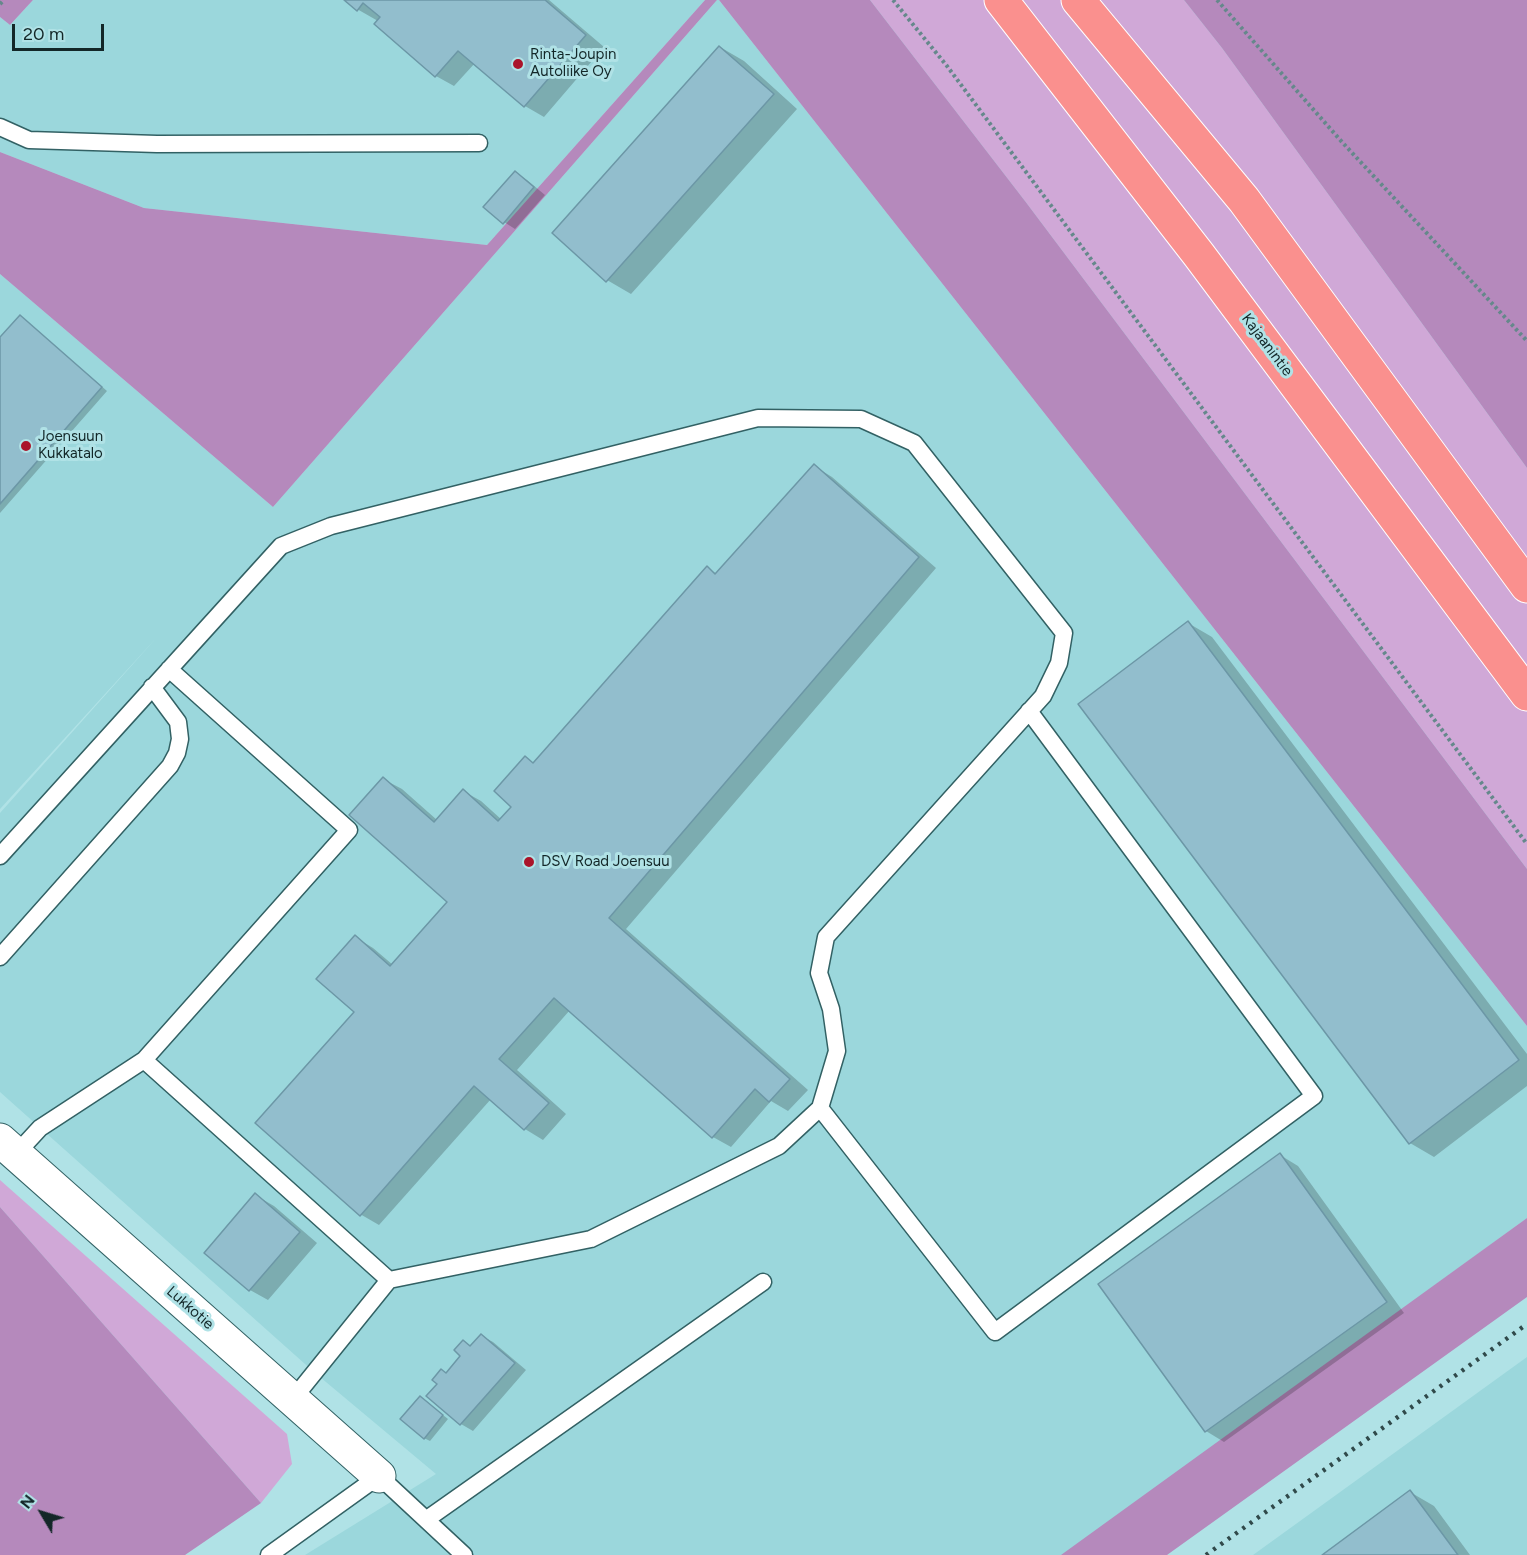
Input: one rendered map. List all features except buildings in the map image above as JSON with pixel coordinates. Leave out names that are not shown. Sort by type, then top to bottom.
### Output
[{"type":"highway","name":"Kajaanintie","points":[[1000,0],[1206,264],[1527,694]]},
{"type":"highway","points":[[1078,0],[1244,200],[1527,586]]},
{"type":"street","name":"Lukkotie","points":[[8,1147],[379,1476]]},
{"type":"lane","points":[[0,127],[29,140],[157,144],[479,143]]},
{"type":"lane","points":[[0,856],[281,546],[331,526],[758,418],[861,418],[914,444],[1064,633],[1059,663],[1043,696],[826,937],[819,973],[831,1009],[837,1051],[820,1108],[778,1146],[591,1239],[389,1280],[293,1399]]},
{"type":"lane","points":[[8,1147],[144,1060],[349,830],[169,669]]},
{"type":"lane","points":[[0,957],[170,766],[177,753],[180,739],[178,722],[152,687]]},
{"type":"lane","points":[[820,1108],[996,1332],[1314,1096],[1029,711]]},
{"type":"lane","points":[[144,1060],[389,1280]]},
{"type":"lane","points":[[427,1519],[763,1282]]},
{"type":"lane","points":[[269,1555],[379,1476],[464,1555]]},
{"type":"path","points":[[0,4],[4,0]]},
{"type":"path","points":[[893,0],[954,76],[1527,844]]},
{"type":"path","points":[[1217,0],[1342,142],[1527,342]]},
{"type":"shaded area","points":[[0,0],[33,0],[10,25],[0,17]]},
{"type":"shaded area","points":[[33,0],[705,0],[487,245],[144,208],[0,152],[0,17],[10,25]]},
{"type":"shaded area","points":[[705,0],[717,0],[273,507],[0,274],[0,152],[144,208],[487,245]]},
{"type":"shaded area","points":[[717,0],[1527,1026],[1527,1218],[1067,1555],[305,1555],[436,1474],[314,1372],[0,1092],[0,813],[158,636],[0,809],[0,274],[273,507]]},
{"type":"shaded area","points":[[719,0],[870,0],[1025,201],[1527,869],[1527,1026]]},
{"type":"shaded area","points":[[870,0],[1184,0],[1222,48],[1527,468],[1527,869],[1025,201]]},
{"type":"shaded area","points":[[1184,0],[1527,0],[1527,468],[1222,48]]},
{"type":"shaded area","points":[[0,1180],[287,1434],[292,1464],[261,1503],[0,1207]]},
{"type":"shaded area","points":[[0,1207],[261,1503],[185,1555],[0,1555]]},
{"type":"shaded area","points":[[1527,1218],[1527,1297],[1167,1555],[1061,1555]]},
{"type":"shaded area","points":[[1527,1357],[1527,1555],[1253,1555]]},
{"type":"railway","points":[[1206,1555],[1527,1324]]},
{"type":"place","name":"Rinta-Joupin Autoliike Oy","points":[[518,64]]},
{"type":"place","name":"Joensuun Kukkatalo","points":[[26,446]]},
{"type":"place","name":"DSV Road Joensuu","points":[[529,862]]}]
